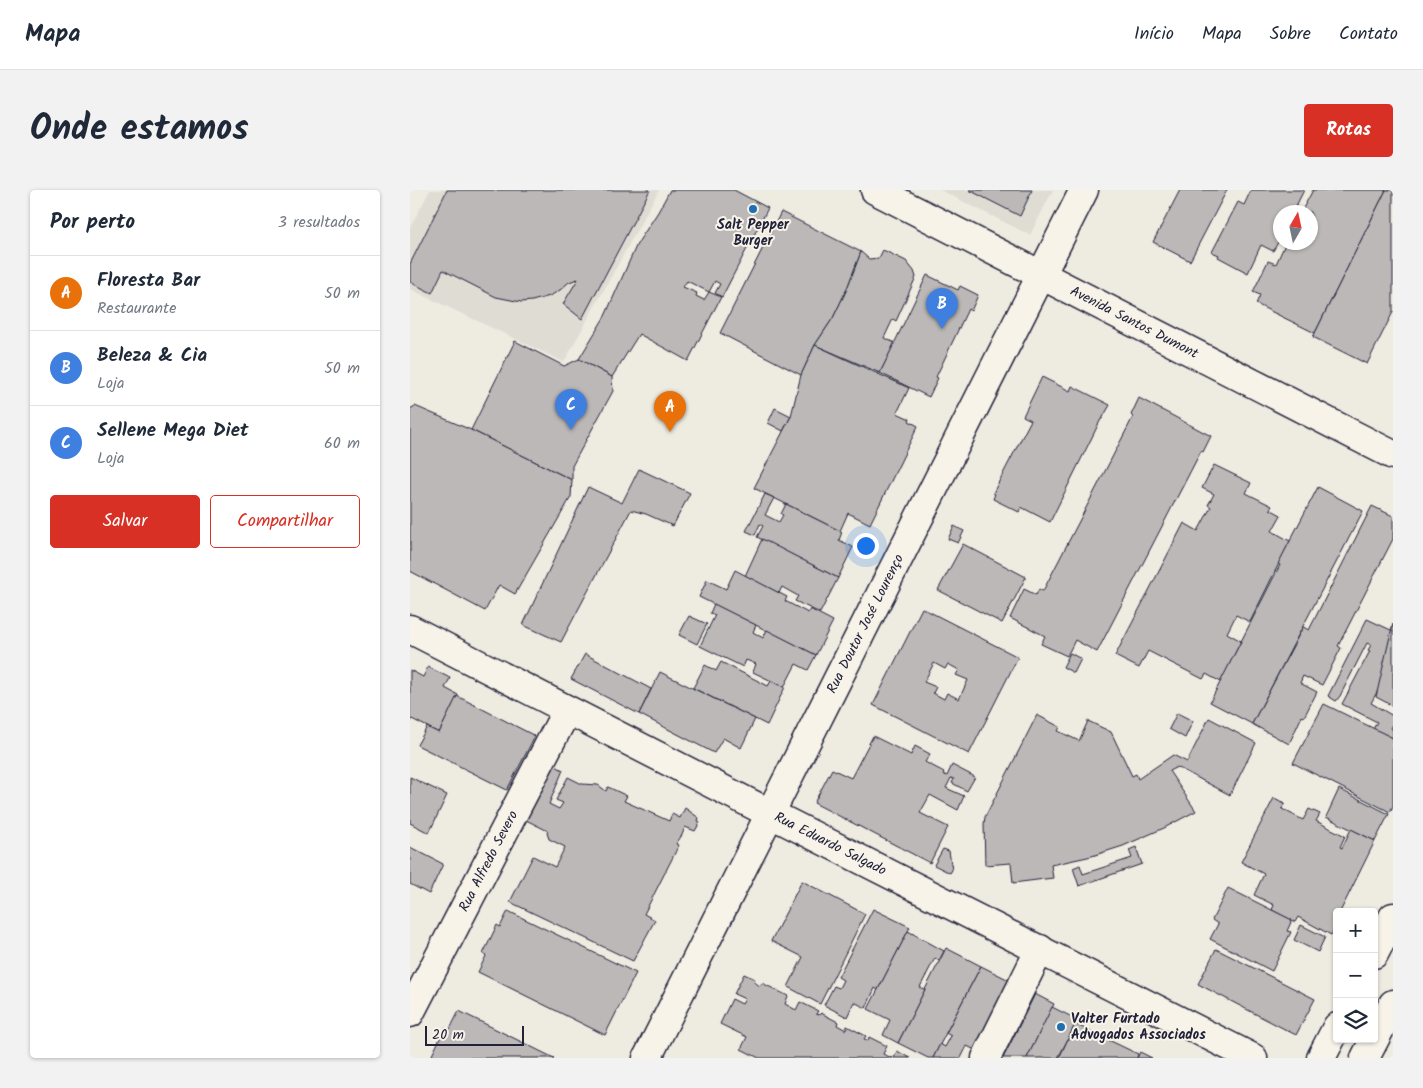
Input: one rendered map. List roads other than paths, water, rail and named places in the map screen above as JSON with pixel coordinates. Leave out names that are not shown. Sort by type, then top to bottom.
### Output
[{"type":"street","name":"Avenida Santos Dumont","points":[[875,190],[1393,455]]},
{"type":"street","name":"Rua Doutor José Lourenço","points":[[647,1058],[1084,190]]},
{"type":"street","name":"Rua Eduardo Salgado","points":[[410,629],[1253,1058]]},
{"type":"street","name":"Rua Alfredo Severo","points":[[410,1013],[567,710]]},
{"type":"street","points":[[1375,953],[1393,917]]},
{"type":"street","points":[[986,1058],[1040,949]]},
{"type":"street","points":[[1365,1058],[1393,1004]]},
{"type":"street","points":[[1320,1058],[1333,1034]]},
{"type":"place","name":"Salt Pepper Burger","points":[[753,209]]},
{"type":"place","name":"Beleza & Cia","points":[[942,329]]},
{"type":"place","name":"Sellene Mega Diet","points":[[571,430]]},
{"type":"place","name":"Floresta Bar","points":[[670,432]]},
{"type":"place","name":"Valter Furtado Advogados Associados","points":[[1061,1027]]}]
